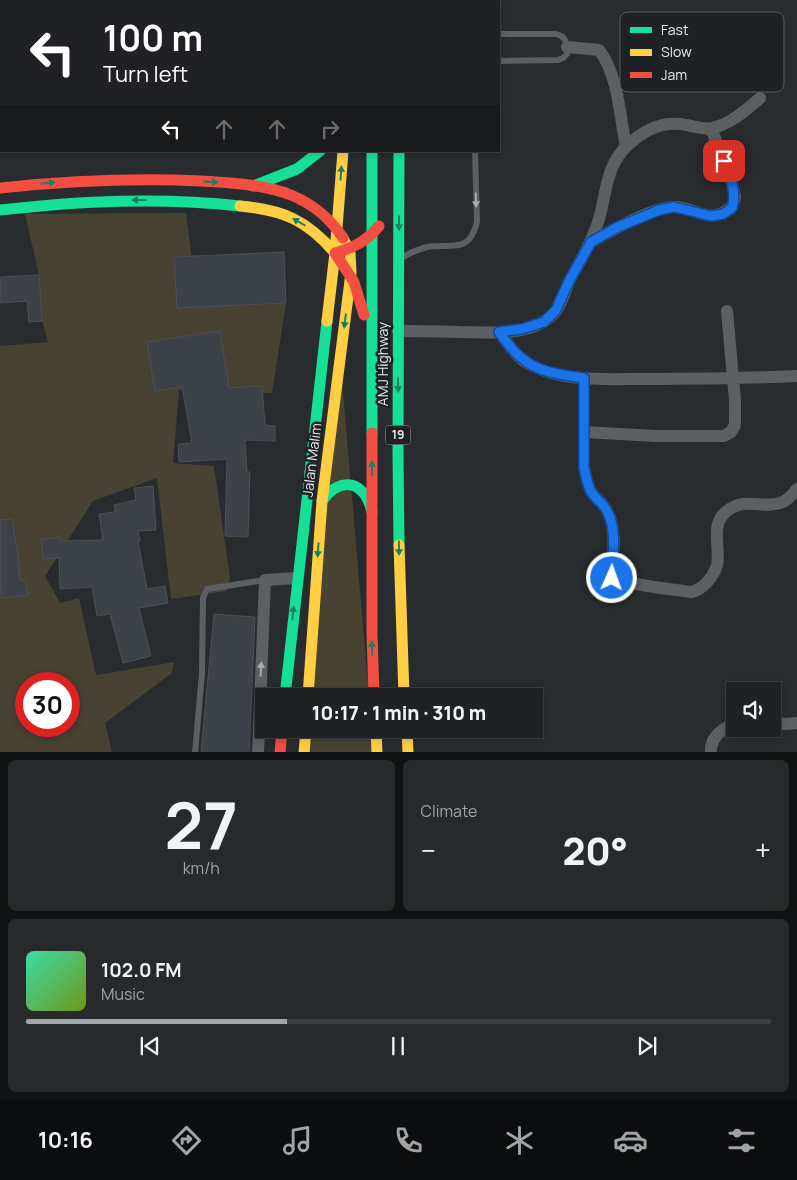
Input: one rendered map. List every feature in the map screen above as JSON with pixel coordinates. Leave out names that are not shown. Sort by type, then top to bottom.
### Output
[{"type":"main road","points":[[252,186],[297,170],[310,162],[319,152]]},
{"type":"main road","name":"Jalan Malim","points":[[286,688],[336,253],[343,152]]},
{"type":"main road","name":"AMJ Highway","points":[[372,152],[372,634],[374,688]]},
{"type":"main road","name":"AMJ Highway","points":[[399,152],[400,586],[404,688]]},
{"type":"main road","points":[[336,253],[349,250],[372,236],[386,216],[399,174]]},
{"type":"main road","points":[[0,188],[60,182],[140,178],[219,182],[252,186],[288,194],[316,208],[329,218],[338,230]]},
{"type":"main road","points":[[0,210],[62,203],[140,200],[214,202],[268,210],[285,214],[300,221],[326,242],[351,273],[362,302],[372,401]]},
{"type":"main road","name":"Jalan Malim","points":[[309,688],[322,501],[351,273],[349,250],[338,230]]},
{"type":"main road","points":[[322,501],[330,490],[342,485],[355,486],[364,492],[370,501],[372,513]]},
{"type":"main road","points":[[280,752],[281,738]]},
{"type":"main road","points":[[304,752],[305,738]]},
{"type":"main road","points":[[376,738],[377,752]]},
{"type":"main road","points":[[407,738],[408,752]]},
{"type":"street","points":[[567,47],[599,50],[605,58],[615,87],[626,147]]},
{"type":"street","points":[[398,331],[499,332],[522,329],[544,322],[556,310],[569,281],[591,242],[601,212],[608,174],[626,147],[640,134],[670,122],[697,128],[711,128],[726,123],[760,98]]},
{"type":"street","points":[[591,242],[618,227],[659,210],[674,207],[711,216],[723,214],[732,208],[735,197],[732,183],[711,128]]},
{"type":"street","points":[[584,432],[654,436],[724,436],[731,432],[736,425],[727,311]]},
{"type":"street","points":[[499,332],[524,360],[540,369],[584,378],[733,379],[797,376]]},
{"type":"street","points":[[584,378],[584,467],[586,479],[592,493],[608,512],[612,524],[612,578],[630,584],[692,592],[708,581],[714,574],[717,564],[716,531],[720,519],[727,511],[738,505],[782,502],[797,489]]},
{"type":"street","points":[[258,752],[265,580],[297,578]]},
{"type":"street","points":[[781,723],[797,722]]},
{"type":"street","points":[[710,752],[710,747],[716,735],[726,729]]},
{"type":"lane","points":[[500,34],[556,34],[561,35],[565,39],[567,47],[567,54],[558,60],[500,61]]},
{"type":"lane","points":[[399,259],[428,247],[453,248],[470,240],[475,232],[477,222],[475,152]]},
{"type":"lane","points":[[196,752],[202,673],[203,598],[207,589],[265,580]]},
{"type":"shaded area","points":[[186,213],[198,307],[286,303],[272,393],[179,390],[173,463],[214,466],[230,578],[227,591],[171,599],[157,478],[93,501],[45,576],[60,603],[79,598],[96,675],[174,662],[172,673],[105,723],[112,752],[0,752],[0,346],[48,342],[42,321],[39,275],[25,214]]},
{"type":"shaded area","points":[[340,357],[368,688],[310,688]]},
{"type":"shaded area","points":[[306,738],[373,738],[374,752],[304,752]]},
{"type":"building","points":[[284,252],[286,303],[177,308],[174,257]]},
{"type":"building","points":[[39,275],[42,321],[29,322],[27,301],[0,303],[0,277]]},
{"type":"building","points":[[220,331],[229,388],[262,386],[265,425],[275,426],[275,441],[245,440],[247,472],[250,472],[248,537],[225,536],[227,459],[179,462],[178,444],[192,443],[182,387],[155,391],[147,342]]},
{"type":"building","points":[[153,486],[156,530],[138,531],[140,541],[138,541],[147,589],[165,586],[168,603],[139,608],[151,656],[123,663],[110,614],[97,616],[92,587],[60,589],[59,558],[43,559],[41,539],[60,537],[60,541],[103,540],[99,514],[115,512],[114,505],[136,500],[134,488]]},
{"type":"building","points":[[12,519],[20,580],[26,580],[28,595],[2,598],[0,580],[0,520]]},
{"type":"building","points":[[214,614],[255,617],[249,752],[201,752]]},
{"type":"traffic: fast","points":[[253,186],[297,169],[319,152]]},
{"type":"traffic: fast","points":[[372,152],[372,433]]},
{"type":"traffic: fast","points":[[399,152],[399,545]]},
{"type":"traffic: fast","points":[[0,210],[120,201],[210,203],[240,206]]},
{"type":"traffic: fast","points":[[286,688],[327,321]]},
{"type":"traffic: fast","points":[[322,501],[337,487],[352,485],[364,494],[372,512]]},
{"type":"traffic: slow","points":[[327,321],[335,253],[343,152]]},
{"type":"traffic: slow","points":[[240,206],[269,210],[293,219],[314,232],[335,253]]},
{"type":"traffic: slow","points":[[309,688],[322,501],[351,273],[350,253],[343,238]]},
{"type":"traffic: slow","points":[[399,545],[404,688]]},
{"type":"traffic: slow","points":[[304,752],[305,738]]},
{"type":"traffic: slow","points":[[376,738],[377,752]]},
{"type":"traffic: slow","points":[[407,738],[408,752]]},
{"type":"traffic: jam","points":[[0,188],[126,180],[201,181],[258,186],[280,191],[307,203],[327,218],[343,238]]},
{"type":"traffic: jam","points":[[364,315],[354,282],[335,253],[359,243],[370,236],[379,226]]},
{"type":"traffic: jam","points":[[372,433],[374,688]]},
{"type":"traffic: jam","points":[[280,752],[281,738]]},
{"type":"route","points":[[612,578],[612,524],[608,512],[592,493],[586,479],[584,467],[584,378],[540,369],[524,360],[511,348],[499,332],[522,329],[544,322],[556,310],[569,281],[591,242],[618,227],[642,216],[674,207],[711,216],[723,214],[732,208],[735,197],[724,161]]}]
